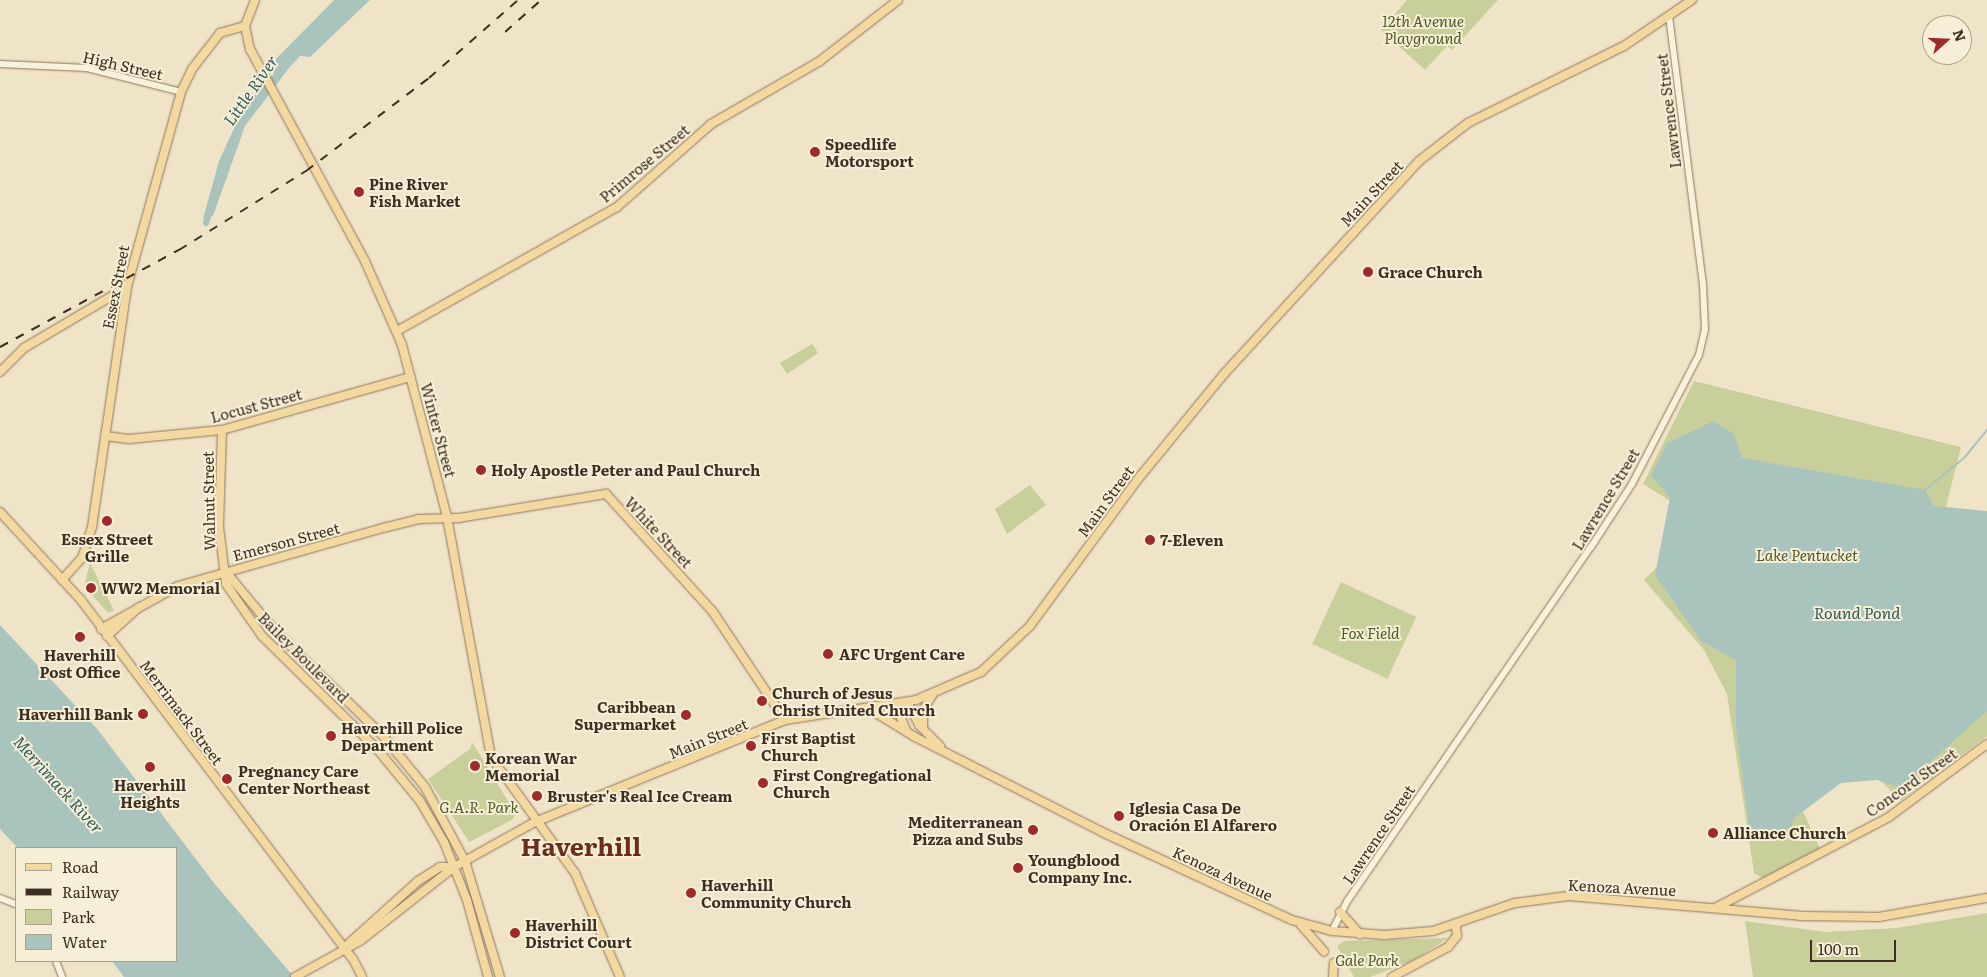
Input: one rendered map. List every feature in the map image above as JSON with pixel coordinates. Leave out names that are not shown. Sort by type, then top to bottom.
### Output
[{"type":"main road","points":[[245,26],[255,0]]},
{"type":"main road","name":"Primrose Street","points":[[397,331],[617,207],[711,124],[820,61],[898,0]]},
{"type":"main road","name":"Main Street","points":[[296,977],[344,947],[378,929],[454,867],[535,822],[785,720],[907,702],[933,694],[976,675],[1017,641],[1198,405],[1420,161],[1474,119],[1624,46],[1669,18],[1692,0]]},
{"type":"main road","name":"Winter Street","points":[[245,26],[257,63],[361,254],[397,331],[411,377],[447,517],[486,742],[497,771],[581,884],[620,977]]},
{"type":"main road","name":"Essex Street","points":[[62,580],[82,558],[89,540],[127,287],[181,92],[192,69],[220,33],[245,26]]},
{"type":"main road","points":[[2,370],[24,348],[127,287]]},
{"type":"main road","name":"Locust Street","points":[[105,436],[129,439],[222,430],[411,377]]},
{"type":"main road","name":"Walnut Street","points":[[222,430],[220,533],[226,572]]},
{"type":"main road","name":"White Street","points":[[447,517],[606,494],[713,612],[785,720]]},
{"type":"main road","name":"Merrimack Street","points":[[0,512],[62,580],[101,629],[344,947],[362,977]]},
{"type":"main road","name":"Emerson Street","points":[[101,629],[170,589],[418,519],[447,517]]},
{"type":"main road","name":"Bailey Boulevard","points":[[226,572],[275,631],[408,764],[434,801],[465,861],[500,977]]},
{"type":"main road","name":"Bailey Boulevard","points":[[226,572],[233,597],[259,633],[377,749],[420,802],[454,867],[483,947],[488,977]]},
{"type":"main road","name":"Emerson Street","points":[[106,636],[138,608]]},
{"type":"main road","points":[[923,729],[923,710],[933,694]]},
{"type":"main road","name":"Kenoza Avenue","points":[[907,702],[923,729],[941,748]]},
{"type":"main road","points":[[895,704],[908,733]]},
{"type":"main road","name":"Kenoza Avenue","points":[[868,708],[908,733],[941,748],[1049,806],[1300,923],[1332,931],[1399,935],[1456,926],[1536,898],[1604,896],[1715,908],[1879,917],[1987,898]]},
{"type":"main road","name":"Concord Street","points":[[1715,908],[1889,816],[1987,744]]},
{"type":"main road","points":[[1340,912],[1360,934]]},
{"type":"main road","points":[[1300,923],[1324,951]]},
{"type":"main road","points":[[1392,977],[1448,947],[1457,936],[1456,926]]},
{"type":"main road","points":[[1333,977],[1334,963]]},
{"type":"street","name":"Lawrence Street","points":[[1332,931],[1340,912],[1584,559],[1632,484],[1698,355],[1705,330],[1703,286],[1669,18]]},
{"type":"street","name":"High Street","points":[[0,64],[87,68],[181,92]]},
{"type":"street","points":[[0,898],[15,904]]},
{"type":"street","points":[[56,962],[62,977]]},
{"type":"green space","name":"12th Avenue Playground","points":[[1407,0],[1498,0],[1452,50],[1447,46],[1425,70],[1381,30]]},
{"type":"green space","points":[[812,344],[818,353],[787,374],[780,363]]},
{"type":"green space","name":"Round Pond","points":[[1694,381],[1961,447],[1942,522],[1987,523],[1987,736],[1900,801],[1877,776],[1839,781],[1802,809],[1820,849],[1764,879],[1754,873],[1727,694],[1704,650],[1644,580],[1661,563],[1675,504],[1643,484]]},
{"type":"green space","points":[[1030,485],[1046,505],[1007,534],[995,509]]},
{"type":"green space","points":[[90,563],[114,610],[108,613],[84,586]]},
{"type":"green space","name":"Fox Field","points":[[1341,582],[1416,617],[1387,679],[1312,644]]},
{"type":"green space","name":"G.A.R. Park","points":[[472,742],[516,814],[512,820],[469,842],[428,779],[470,749]]},
{"type":"green space","points":[[1987,913],[1987,977],[1753,977],[1745,921],[1825,932],[1896,928]]},
{"type":"green space","name":"Gale Park","points":[[1448,938],[1412,961],[1370,977],[1354,977],[1337,946],[1344,941]]},
{"type":"water","points":[[334,0],[370,0],[310,57],[300,56],[289,68],[245,126],[213,216],[203,219],[219,161],[236,124],[260,86],[273,75],[276,59]]},
{"type":"water","name":"Round Pond","points":[[1714,421],[1734,434],[1742,458],[1925,490],[1934,506],[1987,511],[1987,711],[1901,788],[1877,780],[1841,783],[1793,819],[1792,828],[1750,834],[1736,728],[1736,660],[1701,641],[1655,575],[1670,497],[1651,476],[1667,443]]},
{"type":"water","name":"Merrimack River","points":[[0,625],[98,730],[214,883],[294,977],[124,977],[113,962],[178,962],[178,847],[17,847],[0,829]]},
{"type":"waterway","name":"Little River","points":[[206,223],[210,211]]},
{"type":"waterway","points":[[1925,490],[1965,457],[1987,430]]},
{"type":"railway","points":[[0,347],[179,250],[306,171],[429,78],[518,0]]},
{"type":"railway","points":[[505,32],[541,0]]},
{"type":"place","name":"Speedlife Motorsport","points":[[815,152]]},
{"type":"place","name":"Pine River Fish Market","points":[[359,192]]},
{"type":"place","name":"Grace Church","points":[[1368,272]]},
{"type":"place","name":"Holy Apostle Peter and Paul Church","points":[[481,470]]},
{"type":"place","name":"Essex Street Grille","points":[[107,521]]},
{"type":"place","name":"7-Eleven","points":[[1150,540]]},
{"type":"place","name":"WW2 Memorial","points":[[91,588]]},
{"type":"place","name":"Haverhill Post Office","points":[[80,637]]},
{"type":"place","name":"AFC Urgent Care","points":[[828,654]]},
{"type":"place","name":"Church of Jesus Christ United Church","points":[[762,701]]},
{"type":"place","name":"Haverhill Bank","points":[[143,714]]},
{"type":"place","name":"Caribbean Supermarket","points":[[686,715]]},
{"type":"place","name":"Haverhill Police Department","points":[[331,736]]},
{"type":"place","name":"First Baptist Church","points":[[751,746]]},
{"type":"place","name":"Korean War Memorial","points":[[475,766]]},
{"type":"place","name":"Haverhill Heights","points":[[150,767]]},
{"type":"place","name":"Pregnancy Care Center Northeast","points":[[227,779]]},
{"type":"place","name":"First Congregational Church","points":[[763,783]]},
{"type":"place","name":"Bruster's Real Ice Cream","points":[[537,796]]},
{"type":"place","name":"Iglesia Casa De Oración El Alfarero","points":[[1119,816]]},
{"type":"place","name":"Mediterranean Pizza and Subs","points":[[1033,830]]},
{"type":"place","name":"Alliance Church","points":[[1713,833]]},
{"type":"place","name":"Youngblood Company Inc.","points":[[1018,868]]},
{"type":"place","name":"Haverhill Community Church","points":[[691,893]]},
{"type":"place","name":"Haverhill District Court","points":[[515,933]]},
{"type":"district","name":"Haverhill","points":[[581,846]]},
{"type":"park label","name":"Lake Pentucket","points":[[1807,555]]}]
